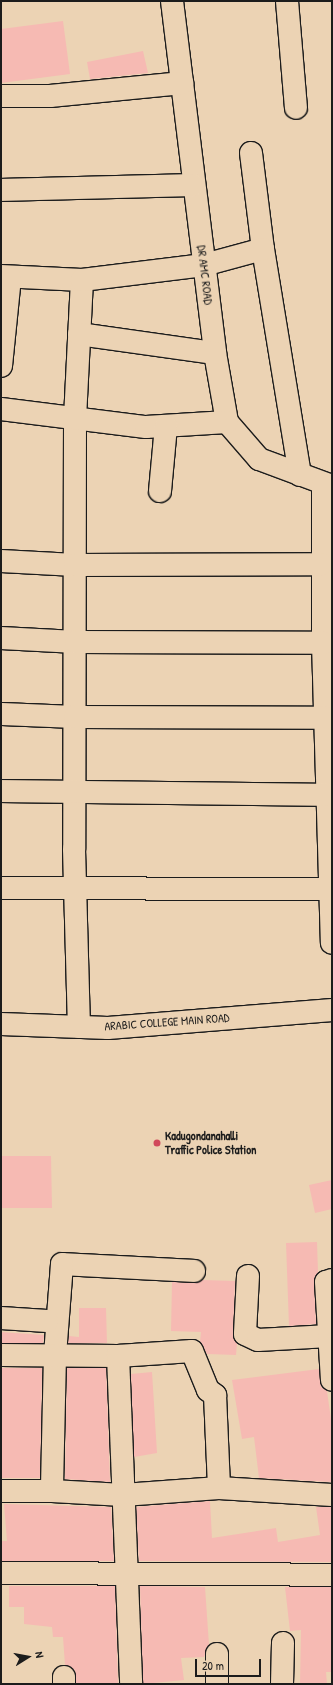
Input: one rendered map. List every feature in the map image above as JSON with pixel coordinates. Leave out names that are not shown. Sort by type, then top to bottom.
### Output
[{"type":"street","name":"DR AMC ROAD","points":[[172,1],[215,354],[226,422]]},
{"type":"street","points":[[287,1],[296,108]]},
{"type":"street","points":[[1,96],[50,96],[182,83]]},
{"type":"street","points":[[250,153],[263,249],[300,475]]},
{"type":"street","points":[[1,190],[194,185]]},
{"type":"street","points":[[1,366],[5,276],[82,280],[204,265],[263,249]]},
{"type":"street","points":[[79,1027],[74,794],[76,642],[75,418],[82,280]]},
{"type":"street","points":[[79,334],[215,354]]},
{"type":"street","points":[[1,410],[166,426],[226,422],[259,459],[328,485],[321,564],[325,718],[329,788],[332,943]]},
{"type":"street","points":[[160,491],[166,426]]},
{"type":"street","points":[[1,561],[75,565],[321,564]]},
{"type":"street","points":[[1,638],[76,642],[323,643]]},
{"type":"street","points":[[2,714],[75,718],[325,718]]},
{"type":"street","points":[[1,791],[74,794],[329,788]]},
{"type":"street","points":[[1,888],[75,888],[331,882]]},
{"type":"street","name":"ARABIC COLLEGE MAIN ROAD","points":[[1,1024],[116,1027],[332,1010]]},
{"type":"street","points":[[52,1491],[55,1355],[62,1264],[194,1271]]},
{"type":"street","points":[[248,1276],[245,1334],[258,1340],[329,1336]]},
{"type":"street","points":[[332,1280],[326,1282],[332,1380]]},
{"type":"street","points":[[1,1318],[47,1321]]},
{"type":"street","points":[[1,1355],[118,1356],[192,1351],[208,1390],[215,1395],[219,1488]]},
{"type":"street","points":[[118,1356],[131,1684]]},
{"type":"street","points":[[1,1491],[52,1491],[123,1495],[219,1488],[332,1495]]},
{"type":"street","points":[[1,1573],[332,1575]]},
{"type":"street","points":[[282,1684],[283,1643]]},
{"type":"street","points":[[217,1654],[217,1684]]},
{"type":"building","points":[[63,21],[70,74],[1,83],[1,29]]},
{"type":"building","points":[[143,51],[148,73],[90,79],[87,62]]},
{"type":"building","points":[[1,1156],[51,1156],[52,1208],[1,1208]]},
{"type":"building","points":[[332,1180],[332,1209],[315,1213],[309,1185]]},
{"type":"building","points":[[317,1242],[318,1272],[314,1283],[316,1324],[289,1326],[286,1243]]},
{"type":"building","points":[[202,1280],[235,1281],[233,1333],[237,1343],[236,1355],[207,1354],[200,1342],[201,1332],[171,1331],[172,1282],[194,1283]]},
{"type":"building","points":[[79,1308],[106,1308],[107,1343],[68,1343],[69,1336],[79,1337]]},
{"type":"building","points":[[1,1332],[44,1335],[43,1343],[1,1343]]},
{"type":"building","points":[[2,1368],[42,1368],[40,1478],[1,1478]]},
{"type":"building","points":[[67,1368],[106,1368],[110,1482],[65,1479]]},
{"type":"building","points":[[319,1369],[321,1387],[327,1391],[332,1426],[332,1482],[259,1478],[254,1437],[242,1439],[232,1380]]},
{"type":"building","points":[[152,1372],[157,1453],[134,1457],[131,1374]]},
{"type":"building","points":[[210,1501],[212,1538],[276,1528],[278,1542],[320,1535],[316,1507],[332,1507],[332,1562],[139,1561],[136,1507]]},
{"type":"building","points":[[4,1504],[111,1507],[114,1561],[2,1561],[1,1541],[7,1541]]},
{"type":"building","points":[[9,1586],[115,1586],[118,1684],[76,1684],[75,1670],[65,1665],[63,1637],[53,1637],[52,1627],[24,1624],[24,1607],[9,1607]]},
{"type":"building","points":[[140,1586],[205,1587],[209,1645],[204,1657],[181,1658],[184,1680],[143,1684]]},
{"type":"building","points":[[285,1587],[332,1587],[332,1672],[326,1672],[327,1684],[300,1684],[301,1630],[290,1631]]},
{"type":"place","name":"Kadugondanahalli Traffic Police Station","points":[[157,1143]]}]
